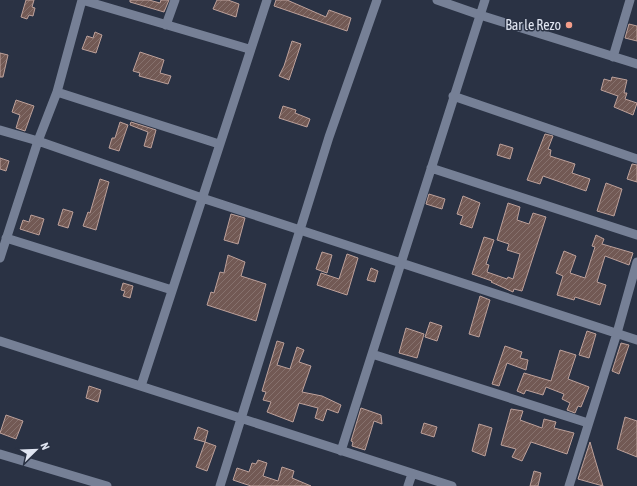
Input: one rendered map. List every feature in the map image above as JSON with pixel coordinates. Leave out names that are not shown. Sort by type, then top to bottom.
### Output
[{"type":"street","points":[[0,258],[38,141],[58,92],[82,0],[249,49]]},
{"type":"street","points":[[166,25],[174,0]]},
{"type":"street","points":[[141,386],[249,49],[267,0]]},
{"type":"street","points":[[220,486],[329,137],[377,0]]},
{"type":"street","points":[[437,0],[637,64]]},
{"type":"street","points":[[341,451],[453,96],[485,0]]},
{"type":"street","points":[[614,57],[630,0]]},
{"type":"street","points":[[58,92],[219,144]]},
{"type":"street","points":[[453,96],[637,160]]},
{"type":"street","points":[[0,130],[38,141],[202,198],[637,340]]},
{"type":"street","points":[[431,168],[637,235]]},
{"type":"street","points":[[6,238],[172,290]]},
{"type":"street","points":[[569,486],[617,333],[637,262]]},
{"type":"street","points":[[0,341],[452,486]]},
{"type":"street","points":[[372,354],[588,423]]},
{"type":"street","points":[[0,454],[107,486]]},
{"type":"street","points":[[408,486],[412,474]]},
{"type":"building","points":[[26,0],[34,0],[32,7],[35,8],[33,16],[29,15],[27,19],[21,17]]},
{"type":"building","points":[[130,0],[149,0],[160,3],[161,0],[169,0],[164,12],[130,2]]},
{"type":"building","points":[[217,0],[228,0],[239,4],[236,17],[213,9]]},
{"type":"building","points":[[276,0],[287,0],[326,17],[329,10],[351,18],[347,31],[274,6]]},
{"type":"building","points":[[629,24],[637,26],[637,41],[625,38]]},
{"type":"building","points":[[95,32],[102,35],[96,53],[82,49],[87,36],[93,38]]},
{"type":"building","points":[[292,41],[301,44],[289,80],[279,76],[284,66]]},
{"type":"building","points":[[140,52],[164,60],[160,73],[171,76],[168,84],[139,76],[140,73],[133,71]]},
{"type":"building","points":[[0,53],[8,55],[3,77],[0,77]]},
{"type":"building","points":[[612,77],[627,80],[624,93],[627,93],[625,99],[637,103],[633,115],[614,107],[618,96],[601,90],[604,79],[611,81]]},
{"type":"building","points":[[16,100],[34,106],[25,131],[16,128],[20,115],[12,112]]},
{"type":"building","points":[[283,106],[296,110],[295,113],[310,119],[307,127],[279,118]]},
{"type":"building","points":[[120,122],[128,125],[119,151],[109,148],[112,138],[115,138]]},
{"type":"building","points":[[131,122],[156,130],[151,148],[144,146],[148,132],[130,125]]},
{"type":"building","points":[[545,134],[553,136],[548,149],[551,150],[550,156],[575,164],[572,173],[590,179],[586,191],[543,176],[540,184],[527,180]]},
{"type":"building","points":[[500,144],[513,148],[510,159],[497,155]]},
{"type":"building","points":[[0,158],[9,161],[6,171],[0,169]]},
{"type":"building","points":[[632,164],[637,165],[637,182],[627,179]]},
{"type":"building","points":[[100,179],[109,182],[96,230],[83,226],[88,212],[90,213]]},
{"type":"building","points":[[606,183],[622,189],[614,216],[597,211]]},
{"type":"building","points":[[429,194],[445,199],[442,209],[426,204]]},
{"type":"building","points":[[463,196],[480,203],[472,228],[460,224],[463,216],[457,214]]},
{"type":"building","points":[[508,203],[520,207],[517,220],[529,224],[533,213],[546,217],[522,291],[514,289],[513,292],[491,282],[492,281],[472,274],[484,237],[494,240],[486,264],[489,265],[487,272],[507,279],[508,277],[513,279],[520,254],[507,250],[509,244],[497,240]]},
{"type":"building","points":[[63,209],[73,212],[68,228],[58,225]]},
{"type":"building","points":[[231,214],[245,218],[238,244],[224,240]]},
{"type":"building","points":[[31,215],[44,219],[39,235],[20,229],[23,220],[29,222]]},
{"type":"building","points":[[596,235],[604,239],[602,244],[633,253],[629,265],[605,256],[597,282],[606,285],[600,305],[575,297],[574,300],[557,295],[563,276],[556,273],[564,251],[576,256],[570,273],[585,278],[595,247],[592,246]]},
{"type":"building","points":[[322,252],[332,255],[327,273],[316,269]]},
{"type":"building","points":[[347,254],[358,258],[347,295],[317,285],[321,273],[339,279]]},
{"type":"building","points":[[228,255],[245,262],[241,276],[266,284],[256,321],[207,305],[211,292],[214,293],[220,272],[224,273]]},
{"type":"building","points":[[371,268],[378,271],[375,282],[367,280]]},
{"type":"building","points":[[123,283],[133,286],[130,298],[123,296],[125,291],[121,290]]},
{"type":"building","points":[[480,296],[490,300],[479,337],[469,334]]},
{"type":"building","points":[[430,322],[442,326],[437,341],[425,337]]},
{"type":"building","points":[[406,328],[424,334],[417,358],[399,353]]},
{"type":"building","points":[[587,331],[596,334],[589,358],[579,355]]},
{"type":"building","points":[[277,341],[284,343],[277,365],[290,369],[297,347],[304,350],[299,362],[311,366],[302,392],[322,396],[341,405],[338,413],[327,409],[323,421],[315,418],[318,408],[299,403],[293,422],[267,412],[271,402],[263,400],[266,392],[262,391]]},
{"type":"building","points":[[621,343],[629,345],[619,374],[612,371]]},
{"type":"building","points":[[505,346],[522,352],[520,358],[528,360],[526,370],[507,363],[499,386],[492,384]]},
{"type":"building","points":[[560,350],[576,355],[568,379],[589,387],[581,407],[578,406],[575,413],[567,410],[570,403],[562,399],[564,394],[546,387],[543,395],[526,390],[524,394],[517,391],[524,373],[551,381]]},
{"type":"building","points":[[89,386],[101,390],[98,402],[86,398]]},
{"type":"building","points":[[361,408],[381,415],[382,424],[374,421],[365,450],[352,446],[353,442],[351,441]]},
{"type":"building","points":[[511,409],[523,411],[520,420],[542,428],[544,419],[556,422],[554,428],[574,433],[567,454],[531,442],[522,461],[512,457],[516,449],[501,445]]},
{"type":"building","points":[[6,415],[23,421],[16,439],[0,433]]},
{"type":"building","points":[[625,417],[637,421],[637,457],[617,449]]},
{"type":"building","points":[[424,423],[437,427],[434,437],[421,433]]},
{"type":"building","points":[[479,424],[492,428],[485,456],[472,451]]},
{"type":"building","points":[[198,427],[208,431],[205,442],[194,439]]},
{"type":"building","points":[[205,442],[216,446],[207,471],[196,467]]},
{"type":"building","points":[[590,442],[594,456],[603,486],[578,479]]},
{"type":"building","points":[[258,460],[267,463],[263,476],[278,481],[282,467],[294,471],[292,478],[311,486],[251,486],[233,480],[237,468],[249,472],[252,463],[256,464]]},
{"type":"building","points":[[534,471],[541,473],[538,486],[530,486]]},
{"type":"place","name":"Bar le Rezo","points":[[569,25]]}]
